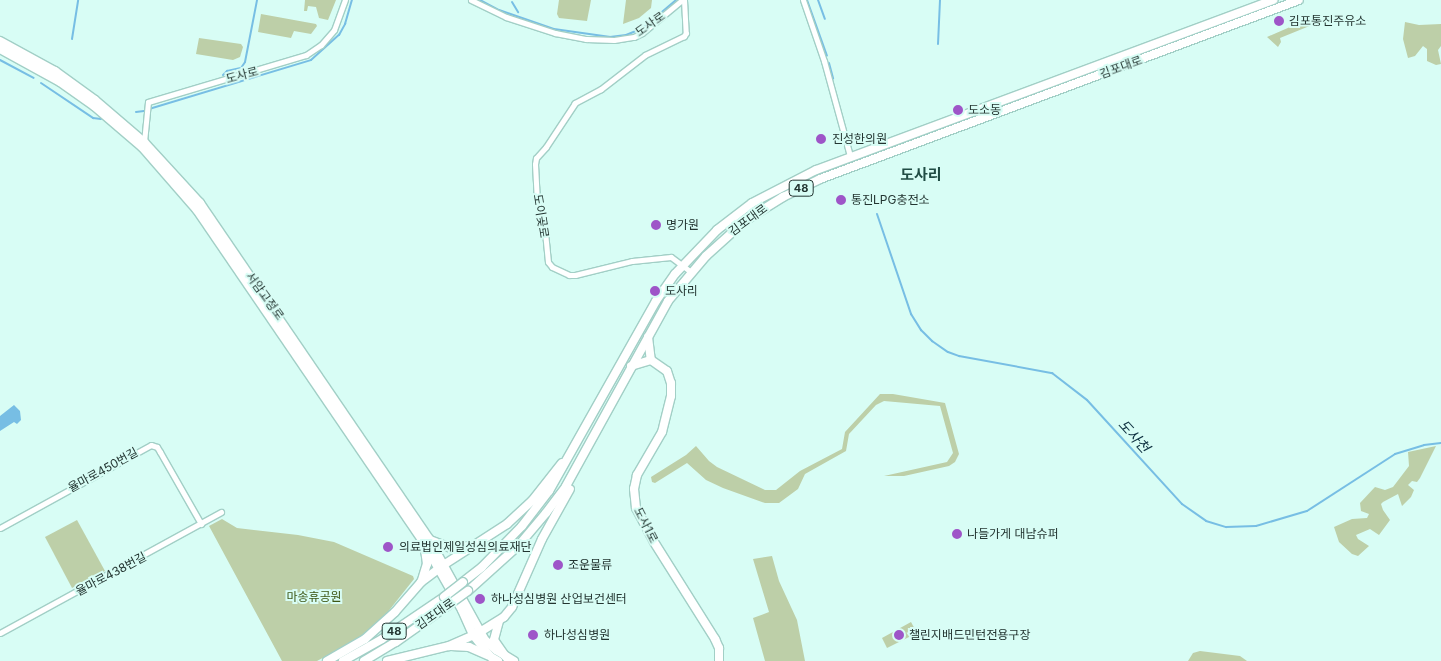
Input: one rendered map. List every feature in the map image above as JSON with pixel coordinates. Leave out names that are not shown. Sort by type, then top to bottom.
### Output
[{"type":"main road","name":"김포대로","points":[[343,661],[382,639],[444,597],[482,567],[522,526],[549,491],[656,301],[682,265],[717,230],[752,203],[793,180],[850,156],[1273,0]]},
{"type":"main road","name":"김포대로","points":[[364,661],[396,642],[468,592],[519,545],[546,514],[566,486],[668,301],[691,272],[722,240],[746,220],[776,201],[820,179],[1299,0]]},
{"type":"main road","name":"서암고정로","points":[[0,41],[71,82],[144,142],[185,184],[217,226],[426,541],[442,566],[477,634]]},
{"type":"main road","name":"서암고정로","points":[[0,48],[60,82],[94,106],[142,147],[168,175],[210,227],[426,541]]},
{"type":"main road","points":[[631,366],[651,360],[648,336]]},
{"type":"main road","name":"도사1로","points":[[651,360],[667,371],[671,382],[671,396],[662,432],[637,475],[634,488],[635,504],[654,542],[715,639],[719,648],[719,661]]},
{"type":"main road","points":[[327,661],[365,639],[404,604],[421,582],[442,566],[507,524],[532,501],[574,448]]},
{"type":"main road","points":[[387,661],[449,646],[477,634],[500,620],[518,597],[542,539],[573,483],[585,451]]},
{"type":"main road","points":[[421,582],[427,564],[426,541],[452,549],[476,544]]},
{"type":"main road","points":[[500,620],[494,640],[506,657]]},
{"type":"main road","points":[[477,634],[490,646],[514,661]]},
{"type":"main road","points":[[477,634],[496,660]]},
{"type":"main road","points":[[449,646],[469,647],[496,660]]},
{"type":"street","name":"도사로","points":[[144,142],[148,102],[306,55],[321,45],[334,30],[345,0]]},
{"type":"street","name":"도사로","points":[[471,0],[506,16],[555,33],[586,39],[614,40],[634,37],[683,0]]},
{"type":"street","name":"도이곶로","points":[[683,0],[686,32],[684,36],[645,55],[601,88],[575,103],[535,160],[537,200],[544,222],[548,262],[552,267],[568,275],[575,275],[593,273],[627,263],[671,256],[691,272]]},
{"type":"street","points":[[803,0],[824,61],[850,156]]},
{"type":"street","name":"율마로450번길","points":[[0,528],[152,445],[157,447],[201,524]]},
{"type":"street","name":"율마로438번길","points":[[0,633],[221,512]]},
{"type":"green space","points":[[305,0],[336,0],[328,20],[319,18],[316,7],[308,6],[307,11],[304,11]]},
{"type":"green space","points":[[559,0],[591,0],[587,21],[559,18],[557,14]]},
{"type":"green space","points":[[626,0],[652,0],[651,8],[639,18],[623,24]]},
{"type":"green space","points":[[261,14],[316,24],[317,26],[311,34],[294,31],[291,38],[258,32]]},
{"type":"green space","points":[[1313,17],[1314,22],[1312,25],[1280,38],[1281,42],[1278,47],[1267,37]]},
{"type":"green space","points":[[1405,22],[1419,25],[1441,24],[1441,46],[1438,50],[1441,64],[1436,65],[1427,61],[1427,49],[1423,46],[1415,56],[1408,58],[1403,39]]},
{"type":"green space","points":[[199,38],[241,44],[243,47],[240,57],[233,60],[196,54]]},
{"type":"green space","points":[[880,394],[893,394],[945,403],[959,454],[955,462],[949,466],[904,476],[884,476],[947,462],[953,453],[940,406],[884,401],[876,405],[849,434],[846,451],[805,474],[798,489],[779,503],[765,503],[723,488],[706,480],[687,463],[655,483],[652,482],[651,477],[686,455],[696,446],[717,467],[765,490],[776,490],[800,471],[842,449],[845,432]]},
{"type":"green space","points":[[1436,446],[1420,478],[1417,482],[1412,481],[1408,485],[1414,490],[1411,497],[1402,506],[1398,494],[1383,502],[1381,504],[1383,510],[1390,520],[1379,535],[1370,529],[1356,535],[1358,539],[1369,546],[1358,556],[1352,554],[1339,542],[1334,527],[1352,519],[1367,518],[1369,514],[1361,511],[1360,503],[1375,487],[1385,490],[1393,487],[1409,466],[1408,452]]},
{"type":"green space","name":"마송휴공원","points":[[222,519],[237,528],[298,535],[334,542],[413,576],[414,579],[387,613],[359,638],[317,661],[282,661],[209,526]]},
{"type":"green space","points":[[77,520],[105,571],[72,588],[45,537]]},
{"type":"green space","points":[[772,556],[779,581],[797,620],[805,661],[765,661],[753,618],[769,612],[753,559]]},
{"type":"green space","name":"챌린지배드민턴전용구장","points":[[911,622],[917,633],[887,648],[882,638]]},
{"type":"green space","points":[[1200,651],[1240,656],[1247,661],[1188,661],[1193,653]]},
{"type":"water","points":[[14,405],[20,411],[21,420],[17,424],[14,422],[0,431],[0,416]]},
{"type":"waterway","points":[[72,39],[78,0]]},
{"type":"waterway","points":[[223,75],[227,71],[241,68],[245,62],[257,0]]},
{"type":"waterway","points":[[149,109],[311,60],[339,35],[345,24],[352,0]]},
{"type":"waterway","points":[[480,0],[499,10],[554,29],[610,37],[626,35],[643,28],[676,0]]},
{"type":"waterway","points":[[807,0],[827,56]]},
{"type":"waterway","points":[[818,0],[825,19]]},
{"type":"waterway","points":[[938,44],[940,0]]},
{"type":"waterway","points":[[512,2],[518,12]]},
{"type":"waterway","points":[[0,60],[34,78]]},
{"type":"waterway","points":[[829,63],[833,78]]},
{"type":"waterway","points":[[41,83],[93,118],[101,119]]},
{"type":"waterway","points":[[136,112],[144,111]]},
{"type":"waterway","name":"도사천","points":[[877,214],[911,314],[921,330],[932,341],[948,352],[959,356],[1052,373],[1087,400],[1182,504],[1206,521],[1226,527],[1256,526],[1307,511],[1395,454],[1424,445],[1441,443]]},
{"type":"place","name":"김포통진주유소","points":[[1279,21]]},
{"type":"place","name":"도소동","points":[[958,110]]},
{"type":"place","name":"진성한의원","points":[[821,139]]},
{"type":"place","name":"통진LPG충전소","points":[[841,200]]},
{"type":"place","name":"명가원","points":[[656,225]]},
{"type":"place","name":"도사리","points":[[655,291]]},
{"type":"place","name":"나들가게 대남슈퍼","points":[[957,534]]},
{"type":"place","name":"의료법인제일성심의료재단","points":[[388,547]]},
{"type":"place","name":"조운물류","points":[[558,565]]},
{"type":"place","name":"하나성심병원 산업보건센터","points":[[480,599]]},
{"type":"place","name":"하나성심병원","points":[[533,635]]},
{"type":"place","name":"챌린지배드민턴전용구장","points":[[899,635]]},
{"type":"district","name":"도사리","points":[[921,175]]}]
